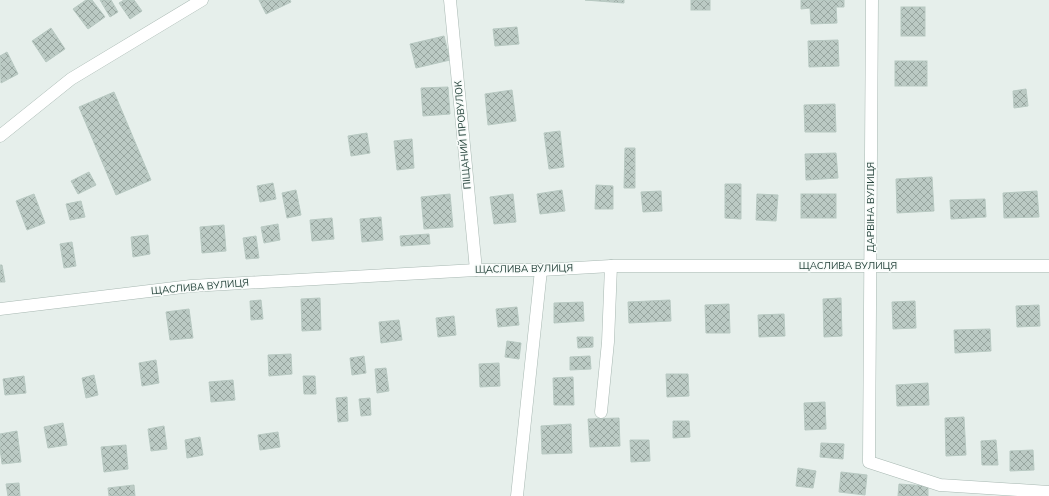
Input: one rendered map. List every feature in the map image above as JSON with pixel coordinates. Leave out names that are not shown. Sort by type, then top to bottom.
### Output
[{"type":"street","points":[[0,136],[71,80],[202,0]]},
{"type":"street","name":"ПІЩАНИЙ ПРОВУЛОК","points":[[450,0],[476,270]]},
{"type":"street","name":"ДАРВІНА ВУЛИЦЯ","points":[[872,0],[869,462],[940,485],[1049,492]]},
{"type":"street","points":[[601,412],[608,342],[611,266]]},
{"type":"street","name":"ЩАСЛИВА ВУЛИЦЯ","points":[[0,309],[191,286],[476,270],[541,270],[611,266],[1049,266]]},
{"type":"street","points":[[517,496],[541,270]]},
{"type":"building","points":[[86,0],[92,0],[105,17],[88,29],[73,9]]},
{"type":"building","points":[[100,0],[111,0],[118,12],[110,17]]},
{"type":"building","points":[[124,0],[134,0],[142,11],[130,19],[119,3]]},
{"type":"building","points":[[259,0],[290,0],[291,2],[266,14]]},
{"type":"building","points":[[585,0],[624,0],[624,3]]},
{"type":"building","points":[[691,0],[710,0],[710,10],[691,10]]},
{"type":"building","points":[[801,0],[844,0],[844,7],[836,7],[837,23],[811,24],[810,8],[801,9]]},
{"type":"building","points":[[901,7],[925,7],[925,36],[901,36]]},
{"type":"building","points":[[517,27],[519,44],[495,46],[493,29]]},
{"type":"building","points":[[51,28],[65,49],[46,62],[32,41]]},
{"type":"building","points":[[444,36],[450,60],[416,68],[410,44]]},
{"type":"building","points":[[838,40],[839,66],[809,67],[808,41]]},
{"type":"building","points":[[7,52],[18,74],[1,83],[0,56]]},
{"type":"building","points":[[895,61],[927,61],[927,86],[895,86]]},
{"type":"building","points":[[448,87],[450,114],[423,116],[421,88]]},
{"type":"building","points":[[1026,89],[1028,106],[1014,108],[1013,91]]},
{"type":"building","points":[[512,90],[516,121],[488,125],[485,94]]},
{"type":"building","points":[[114,92],[151,180],[116,195],[79,107]]},
{"type":"building","points":[[835,104],[836,132],[805,132],[804,105]]},
{"type":"building","points":[[560,131],[564,167],[549,169],[544,133]]},
{"type":"building","points":[[367,133],[370,153],[351,156],[348,136]]},
{"type":"building","points":[[412,139],[414,168],[397,170],[394,141]]},
{"type":"building","points":[[625,148],[635,148],[635,188],[624,188]]},
{"type":"building","points":[[836,153],[838,178],[806,180],[805,154]]},
{"type":"building","points":[[89,172],[96,185],[78,194],[71,181]]},
{"type":"building","points":[[932,177],[934,211],[897,213],[896,179]]},
{"type":"building","points":[[273,183],[276,199],[260,202],[257,186]]},
{"type":"building","points":[[725,184],[741,184],[741,219],[725,218]]},
{"type":"building","points":[[596,185],[613,186],[613,209],[595,209]]},
{"type":"building","points":[[296,190],[301,215],[287,218],[282,193]]},
{"type":"building","points":[[562,190],[565,211],[540,214],[537,194]]},
{"type":"building","points":[[661,191],[662,211],[643,212],[641,192]]},
{"type":"building","points":[[1037,191],[1039,217],[1004,218],[1003,193]]},
{"type":"building","points":[[34,194],[45,223],[27,230],[16,201]]},
{"type":"building","points":[[450,194],[453,227],[424,229],[421,197]]},
{"type":"building","points":[[513,194],[516,222],[494,224],[490,197]]},
{"type":"building","points":[[757,194],[778,195],[776,221],[756,220]]},
{"type":"building","points":[[801,194],[836,194],[836,218],[801,218]]},
{"type":"building","points":[[985,199],[986,217],[951,219],[950,200]]},
{"type":"building","points":[[81,201],[85,217],[70,220],[66,204]]},
{"type":"building","points":[[381,217],[383,240],[362,242],[360,219]]},
{"type":"building","points":[[332,218],[334,239],[312,241],[310,220]]},
{"type":"building","points":[[278,224],[280,240],[264,243],[261,227]]},
{"type":"building","points":[[224,225],[226,251],[202,253],[200,227]]},
{"type":"building","points":[[429,234],[430,244],[401,246],[400,236]]},
{"type":"building","points":[[148,235],[150,254],[133,257],[131,237]]},
{"type":"building","points":[[256,236],[259,258],[246,259],[243,238]]},
{"type":"building","points":[[72,242],[76,266],[64,268],[60,244]]},
{"type":"building","points":[[0,265],[2,265],[5,282],[0,282]]},
{"type":"building","points":[[320,298],[321,330],[302,331],[301,299]]},
{"type":"building","points":[[841,298],[842,336],[824,337],[823,299]]},
{"type":"building","points":[[261,300],[263,319],[251,320],[250,301]]},
{"type":"building","points":[[670,300],[671,321],[629,323],[628,302]]},
{"type":"building","points":[[915,301],[916,328],[893,329],[892,302]]},
{"type":"building","points":[[583,302],[584,321],[554,323],[554,303]]},
{"type":"building","points":[[729,304],[730,333],[706,333],[705,305]]},
{"type":"building","points":[[1039,305],[1040,326],[1017,327],[1016,306]]},
{"type":"building","points":[[517,307],[519,325],[498,327],[496,309]]},
{"type":"building","points":[[189,309],[193,338],[170,340],[166,312]]},
{"type":"building","points":[[784,314],[785,336],[759,337],[758,315]]},
{"type":"building","points":[[454,316],[456,335],[438,337],[436,318]]},
{"type":"building","points":[[399,320],[402,340],[381,343],[379,322]]},
{"type":"building","points":[[990,329],[991,351],[955,353],[954,330]]},
{"type":"building","points":[[577,337],[593,337],[593,347],[578,348]]},
{"type":"building","points":[[507,341],[521,343],[519,359],[505,357]]},
{"type":"building","points":[[291,354],[292,374],[269,376],[268,355]]},
{"type":"building","points":[[364,356],[366,373],[352,375],[350,358]]},
{"type":"building","points":[[590,356],[591,369],[570,370],[570,357]]},
{"type":"building","points":[[156,360],[159,383],[142,386],[139,363]]},
{"type":"building","points":[[499,363],[500,386],[480,387],[479,364]]},
{"type":"building","points":[[386,368],[389,391],[377,393],[375,369]]},
{"type":"building","points":[[666,374],[688,374],[689,396],[667,397]]},
{"type":"building","points":[[94,375],[98,395],[86,398],[82,378]]},
{"type":"building","points":[[24,376],[26,393],[5,395],[3,379]]},
{"type":"building","points":[[303,376],[315,376],[316,394],[304,394]]},
{"type":"building","points":[[573,377],[574,405],[554,405],[553,378]]},
{"type":"building","points":[[233,380],[235,400],[211,402],[209,382]]},
{"type":"building","points":[[928,383],[929,405],[897,406],[896,385]]},
{"type":"building","points":[[347,397],[348,421],[338,422],[336,398]]},
{"type":"building","points":[[370,398],[371,415],[361,416],[359,399]]},
{"type":"building","points":[[825,402],[826,429],[805,430],[804,403]]},
{"type":"building","points":[[964,417],[966,455],[946,456],[945,418]]},
{"type":"building","points":[[619,418],[620,446],[590,447],[588,419]]},
{"type":"building","points":[[673,421],[689,421],[690,437],[673,438]]},
{"type":"building","points":[[63,423],[67,445],[48,448],[44,427]]},
{"type":"building","points":[[571,424],[572,453],[542,454],[541,426]]},
{"type":"building","points":[[164,426],[167,449],[151,451],[148,429]]},
{"type":"building","points":[[17,431],[21,462],[2,464],[0,434]]},
{"type":"building","points":[[278,432],[280,447],[260,450],[258,435]]},
{"type":"building","points":[[200,437],[203,455],[187,458],[185,440]]},
{"type":"building","points":[[630,440],[649,440],[650,461],[631,462]]},
{"type":"building","points":[[996,440],[998,465],[982,465],[981,441]]},
{"type":"building","points":[[821,443],[844,444],[843,459],[820,457]]},
{"type":"building","points":[[126,445],[128,469],[104,472],[101,447]]},
{"type":"building","points":[[1033,450],[1034,470],[1010,471],[1010,451]]},
{"type":"building","points":[[798,468],[816,471],[813,488],[796,486]]},
{"type":"building","points":[[841,472],[867,475],[865,495],[839,492]]},
{"type":"building","points":[[19,483],[20,496],[8,496],[6,484]]},
{"type":"building","points":[[899,484],[928,486],[928,496],[898,496]]},
{"type":"building","points":[[134,485],[135,496],[109,496],[108,488]]}]
